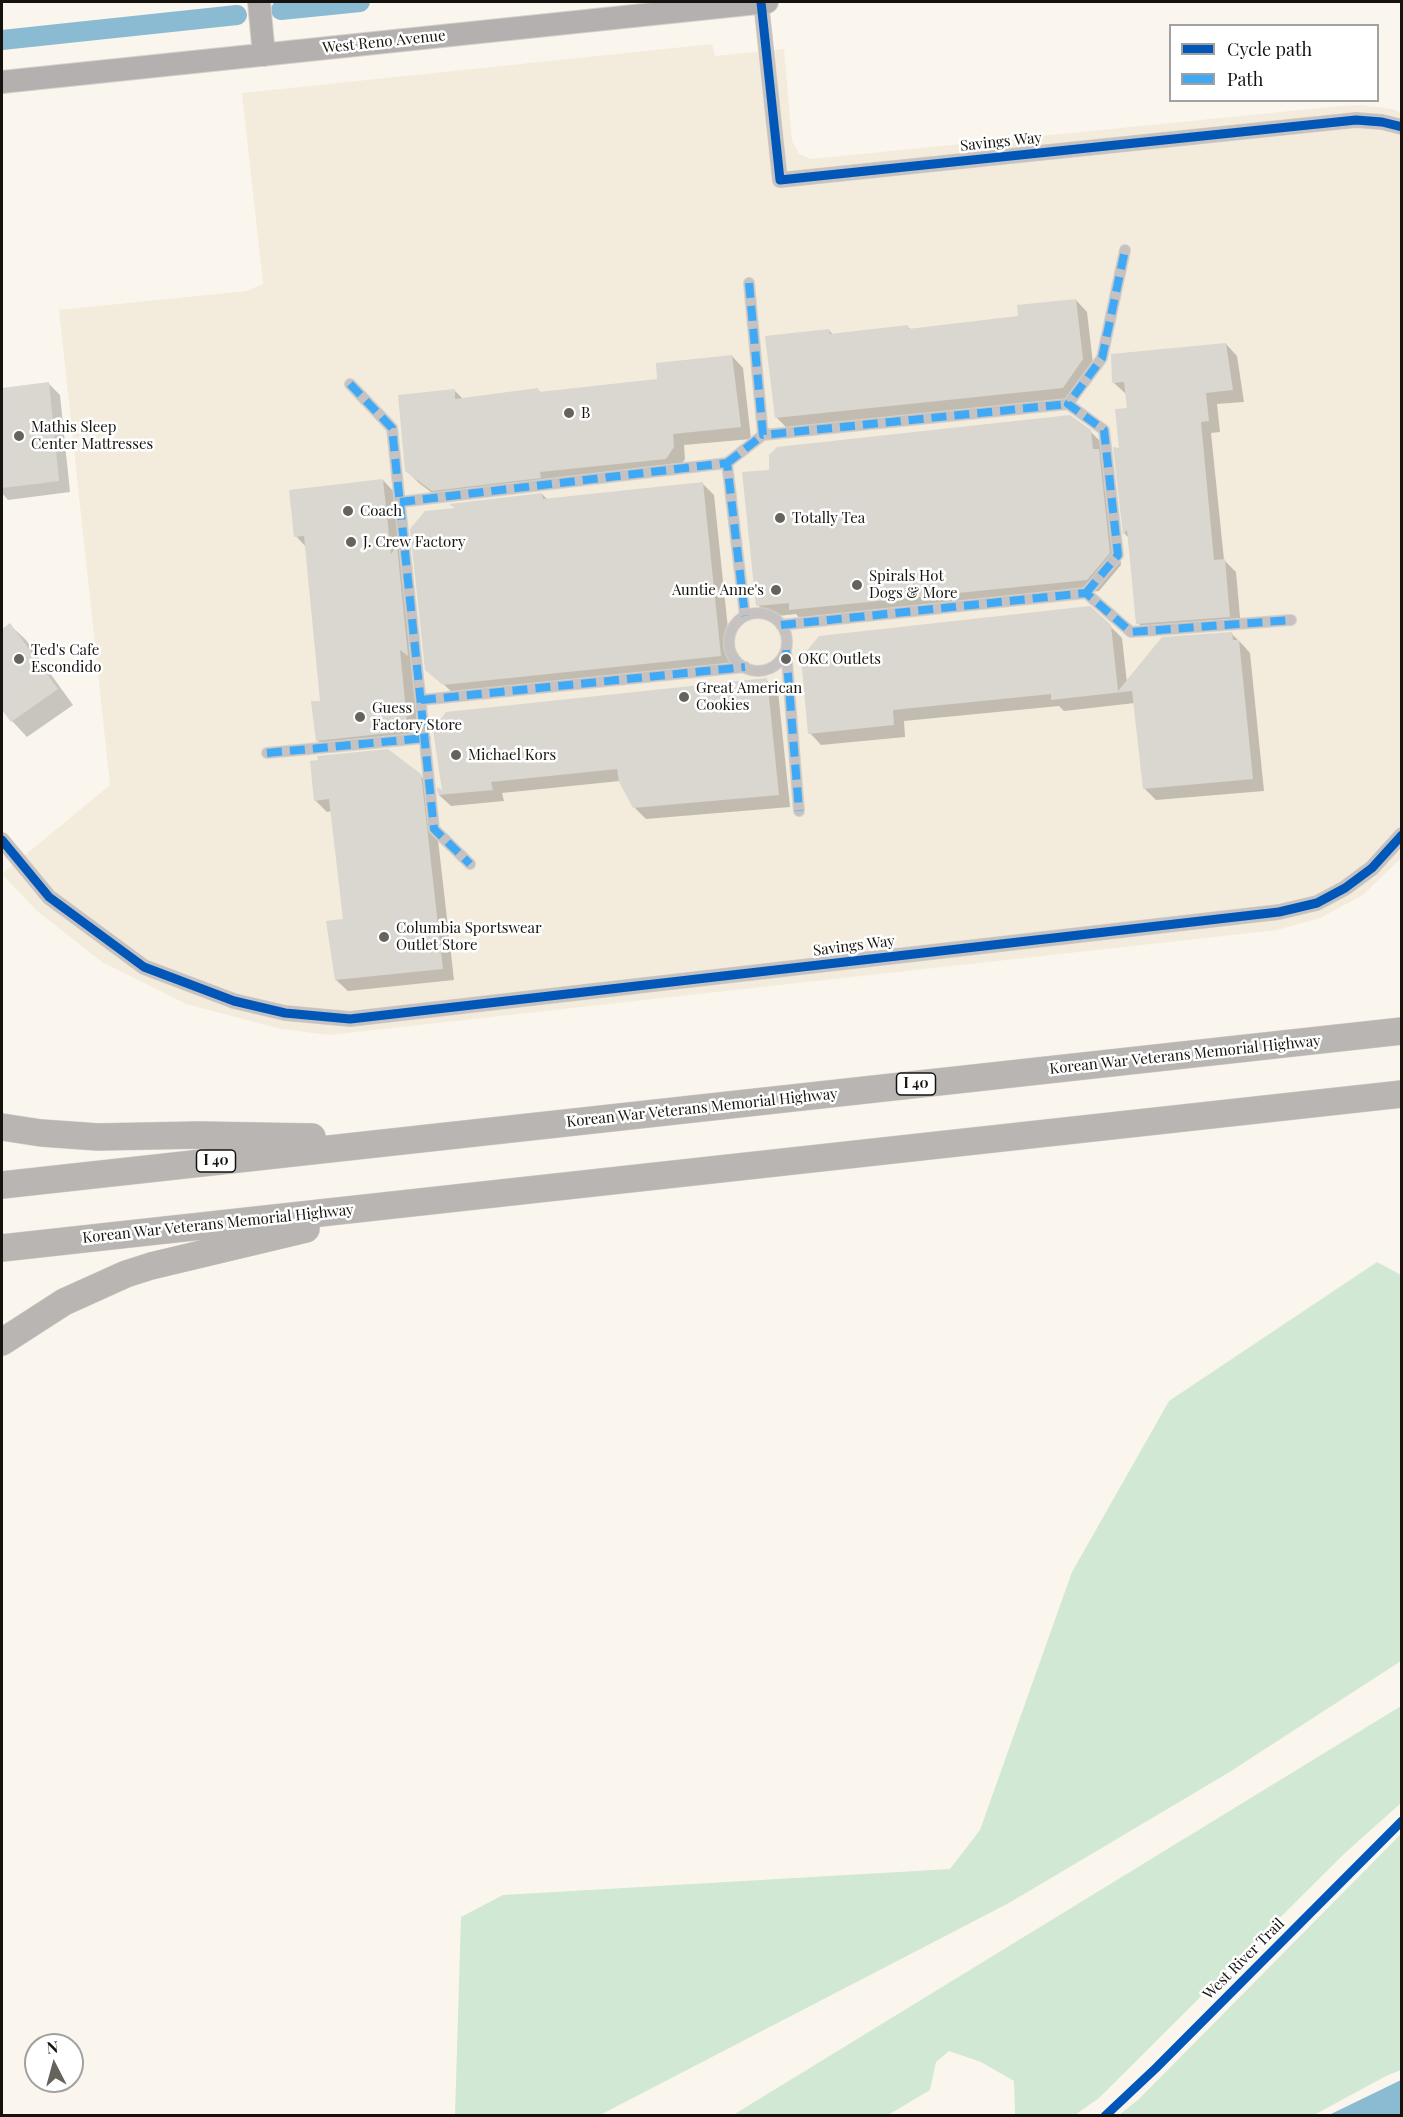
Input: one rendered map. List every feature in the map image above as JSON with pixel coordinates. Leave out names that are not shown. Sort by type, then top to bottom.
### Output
[{"type":"highway","name":"Korean War Veterans Memorial Highway","points":[[2,1185],[1401,1031]]},
{"type":"highway","name":"Korean War Veterans Memorial Highway","points":[[2,1248],[1401,1094]]},
{"type":"highway","points":[[2,1127],[41,1133],[98,1137],[199,1135],[431,1138]]},
{"type":"highway","points":[[2,1342],[64,1302],[126,1274],[214,1250],[418,1202]]},
{"type":"main road","points":[[259,2],[264,55]]},
{"type":"main road","name":"West Reno Avenue","points":[[2,82],[767,2]]},
{"type":"street","name":"Savings Way","points":[[760,2],[780,180],[1356,120],[1382,122],[1401,127]]},
{"type":"street","points":[[1068,404],[1102,358],[1125,250]]},
{"type":"street","points":[[749,283],[763,435]]},
{"type":"street","points":[[350,384],[392,428],[434,829],[470,864]]},
{"type":"street","points":[[400,502],[727,463],[763,435],[1068,404],[1104,430],[1118,555],[1086,593],[781,626]]},
{"type":"street","points":[[727,463],[745,616]]},
{"type":"street","points":[[1086,593],[1131,632],[1291,620]]},
{"type":"street","points":[[786,650],[775,665],[757,671],[745,667],[733,656],[729,638],[738,622],[745,616],[763,614],[772,617],[781,626],[787,640],[799,810]]},
{"type":"street","points":[[421,700],[745,667]]},
{"type":"street","points":[[267,753],[425,738]]},
{"type":"street","name":"Savings Way","points":[[2,840],[49,897],[144,967],[234,1001],[285,1013],[350,1019],[1279,912],[1317,903],[1345,888],[1372,868],[1401,835]]},
{"type":"shaded area","points":[[712,44],[715,56],[784,49],[792,141],[799,154],[811,159],[1341,106],[1360,105],[1392,109],[1401,113],[1401,858],[1363,895],[1320,918],[1277,930],[329,1035],[281,1029],[186,1004],[102,962],[37,911],[2,874],[110,785],[59,310],[246,291],[263,284],[242,93]]},
{"type":"green space","points":[[1377,1262],[1401,1275],[1401,1661],[1228,1773],[1009,1903],[600,2115],[455,2115],[461,1917],[503,1895],[950,1869],[980,1830],[1072,1572],[1169,1401]]},
{"type":"green space","points":[[1401,1706],[1401,1803],[1344,1854],[1099,2098],[1075,2115],[1015,2115],[1014,2081],[981,2062],[949,2051],[936,2062],[930,2090],[888,2115],[733,2115]]},
{"type":"green space","points":[[1401,1834],[1401,2070],[1314,2115],[1119,2115],[1139,2099]]},
{"type":"water","points":[[1401,2080],[1401,2115],[1330,2115],[1331,2114]]},
{"type":"building","points":[[1076,299],[1083,359],[1063,388],[775,418],[765,336],[829,329],[830,334],[908,325],[908,329],[1018,316],[1017,305]]},
{"type":"building","points":[[1226,343],[1233,390],[1206,393],[1209,421],[1201,422],[1214,560],[1225,559],[1230,617],[1136,624],[1127,530],[1123,535],[1113,447],[1119,448],[1115,409],[1127,408],[1124,382],[1112,383],[1111,354]]},
{"type":"building","name":"B","points":[[732,355],[741,427],[673,434],[674,447],[666,459],[540,472],[541,478],[432,491],[405,471],[398,395],[455,389],[455,399],[538,388],[539,392],[657,379],[656,363]]},
{"type":"building","points":[[49,382],[59,481],[2,488],[2,388]]},
{"type":"building","points":[[1070,415],[1091,430],[1093,449],[1099,449],[1110,553],[1087,580],[789,610],[789,603],[756,606],[742,472],[769,470],[769,455],[777,447]]},
{"type":"building","points":[[383,479],[391,554],[397,546],[408,656],[400,650],[408,731],[316,741],[311,701],[320,701],[304,536],[294,537],[289,490]]},
{"type":"building","points":[[703,482],[721,656],[443,685],[425,670],[410,529],[425,511],[455,508],[449,504],[542,493],[543,499]]},
{"type":"building","points":[[1090,606],[1111,625],[1118,691],[1162,637],[1232,632],[1233,640],[1239,640],[1253,779],[1143,789],[1132,691],[1051,700],[1051,694],[893,710],[894,725],[808,734],[801,658],[819,636]]},
{"type":"building","name":"Ted's Cafe Escondido","points":[[10,623],[58,689],[11,722],[2,710],[2,629]]},
{"type":"building","points":[[767,678],[779,795],[633,808],[619,782],[617,769],[491,782],[493,790],[438,795],[437,787],[442,790],[433,730],[446,712]]},
{"type":"building","points":[[388,749],[421,774],[443,969],[335,980],[326,921],[343,919],[329,799],[314,801],[310,761],[318,760],[317,756]]},
{"type":"waterway","points":[[281,10],[360,2]]},
{"type":"waterway","points":[[2,40],[237,15]]},
{"type":"marked path","points":[[1086,593],[1118,555],[1104,430],[1068,404],[1102,358],[1125,250]]},
{"type":"marked path","points":[[749,283],[763,435],[1068,404]]},
{"type":"marked path","points":[[350,384],[392,428],[434,829],[470,864]]},
{"type":"marked path","points":[[727,463],[763,435]]},
{"type":"marked path","points":[[400,502],[727,463],[745,616]]},
{"type":"marked path","points":[[781,625],[1086,593],[1131,632],[1291,620]]},
{"type":"marked path","points":[[786,650],[799,811]]},
{"type":"marked path","points":[[421,700],[745,667]]},
{"type":"marked path","points":[[267,753],[425,738]]},
{"type":"cycle path","points":[[761,2],[780,180],[1356,120],[1382,122],[1402,127]]},
{"type":"cycle path","points":[[2,840],[49,897],[144,967],[234,1001],[285,1013],[350,1019],[1279,912],[1317,903],[1345,888],[1372,868],[1402,835]]},
{"type":"cycle path","name":"West River Trail","points":[[1105,2116],[1156,2068],[1402,1821]]},
{"type":"place","name":"B","points":[[569,413]]},
{"type":"place","name":"Mathis Sleep Center Mattresses","points":[[19,436]]},
{"type":"place","name":"Coach","points":[[348,511]]},
{"type":"place","name":"Totally Tea","points":[[780,518]]},
{"type":"place","name":"J. Crew Factory","points":[[351,542]]},
{"type":"place","name":"Spirals Hot Dogs & More","points":[[857,585]]},
{"type":"place","name":"Auntie Anne's","points":[[776,590]]},
{"type":"place","name":"Ted's Cafe Escondido","points":[[19,659]]},
{"type":"place","name":"OKC Outlets","points":[[786,659]]},
{"type":"place","name":"Great American Cookies","points":[[684,697]]},
{"type":"place","name":"Guess Factory Store","points":[[360,717]]},
{"type":"place","name":"Michael Kors","points":[[456,755]]},
{"type":"place","name":"Columbia Sportswear Outlet Store","points":[[384,937]]}]
